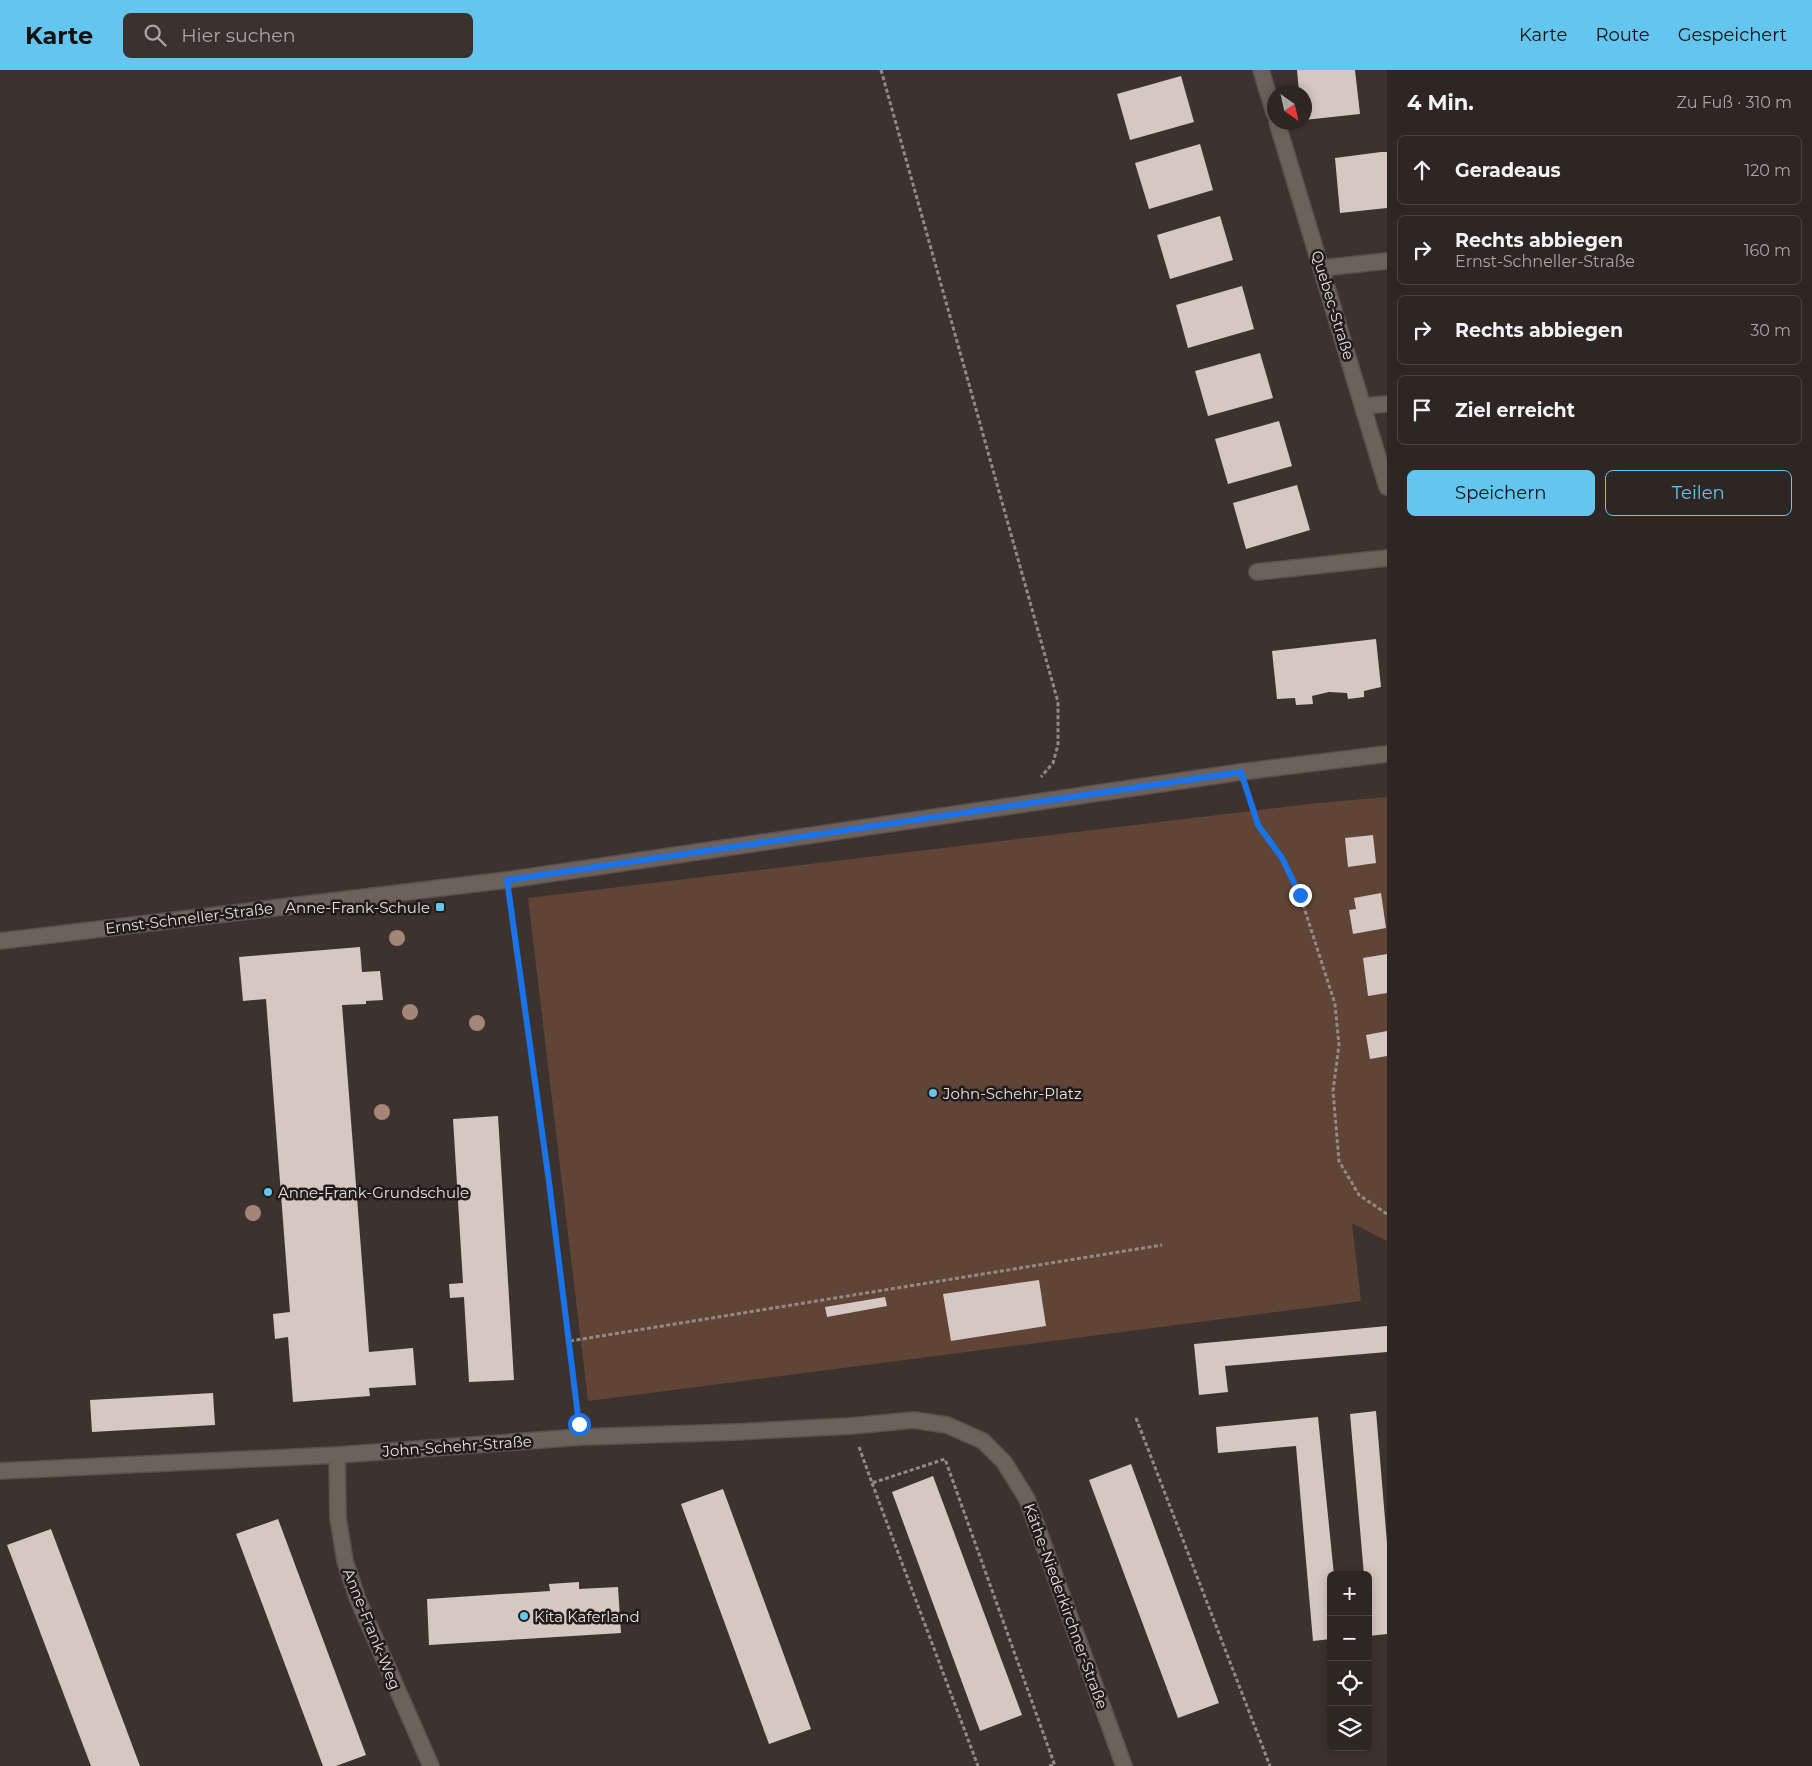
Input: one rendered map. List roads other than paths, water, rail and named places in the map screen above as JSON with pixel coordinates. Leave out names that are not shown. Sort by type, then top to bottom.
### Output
[{"type":"street","points":[[1261,70],[1267,90]]},
{"type":"street","name":"Quebec-Straße","points":[[1279,130],[1387,487]]},
{"type":"street","points":[[1322,268],[1387,261]]},
{"type":"street","points":[[1363,406],[1387,404]]},
{"type":"street","points":[[1257,572],[1387,558]]},
{"type":"street","name":"Ernst-Schneller-Straße","points":[[0,941],[507,880],[1241,772],[1387,754]]},
{"type":"street","name":"John-Schehr-Straße","points":[[0,1471],[336,1454],[581,1437],[851,1426],[914,1420]]},
{"type":"street","name":"Käthe-Niederkirchner-Straße","points":[[914,1420],[947,1425],[983,1441],[1004,1462],[1027,1500],[1124,1766]]},
{"type":"street","name":"Anne-Frank-Weg","points":[[336,1454],[338,1518],[345,1561],[358,1600],[431,1766]]},
{"type":"place","name":"Anne-Frank-Schule","points":[[440,907]]},
{"type":"place","name":"John-Schehr-Platz","points":[[933,1093]]},
{"type":"place","name":"Anne-Frank-Grundschule","points":[[268,1192]]},
{"type":"place","name":"Kita Kaferland","points":[[524,1616]]}]
